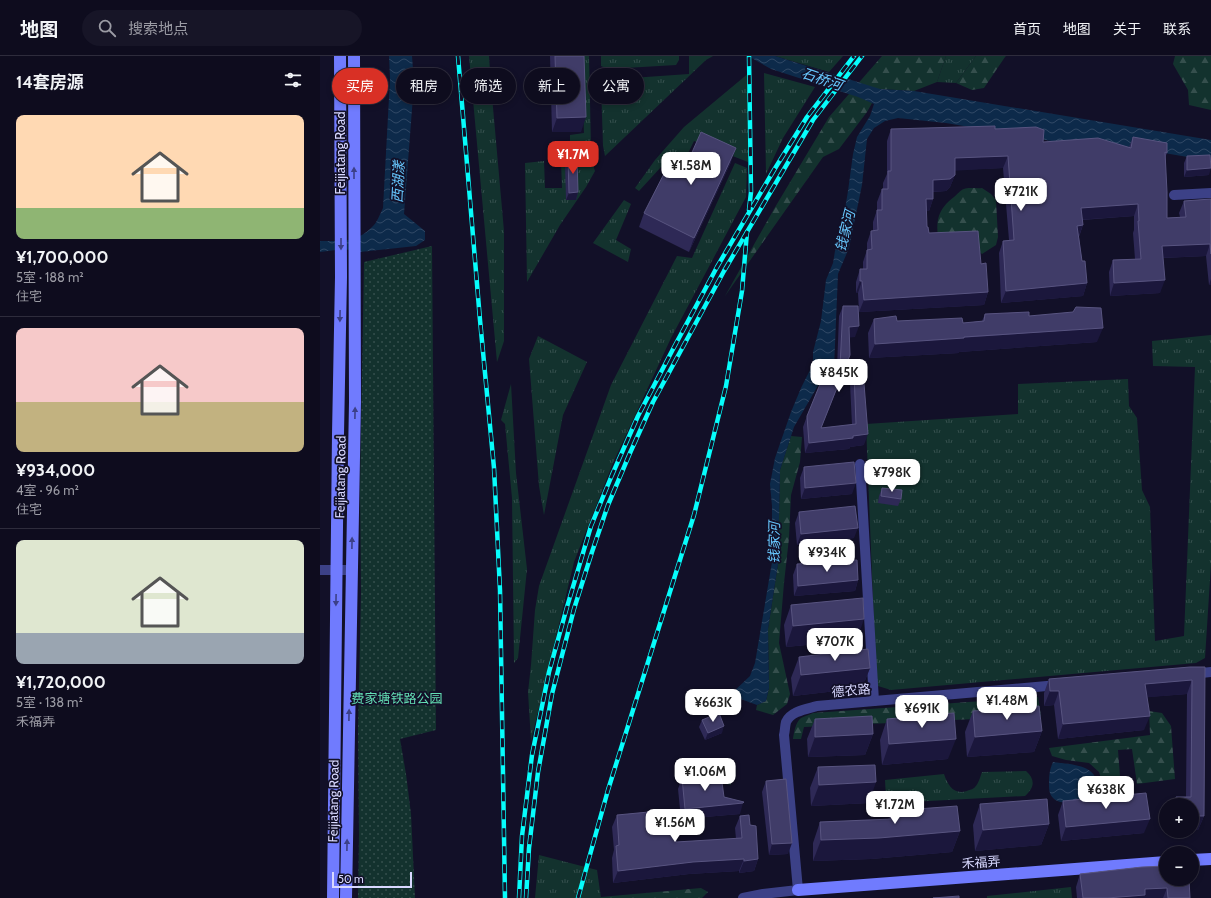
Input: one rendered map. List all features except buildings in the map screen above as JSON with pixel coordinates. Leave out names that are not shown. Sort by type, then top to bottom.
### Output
[{"type":"street","name":"Feijiatang Road","points":[[333,898],[341,277],[340,56]]},
{"type":"street","name":"Feijiatang Road","points":[[346,898],[355,402],[354,56]]},
{"type":"street","points":[[1174,195],[1211,193]]},
{"type":"street","points":[[860,464],[874,701]]},
{"type":"street","points":[[320,570],[352,570]]},
{"type":"street","points":[[1180,674],[1211,672]]},
{"type":"street","name":"德农路","points":[[798,890],[784,735],[786,722],[791,716],[800,710],[817,706],[1072,684]]},
{"type":"street","points":[[1199,860],[1211,859]]},
{"type":"street","name":"禾福弄","points":[[798,890],[1159,863]]},
{"type":"street","points":[[333,867],[346,867]]},
{"type":"street","points":[[743,898],[798,890]]},
{"type":"green space","points":[[469,56],[489,56],[490,68],[470,68]]},
{"type":"green space","points":[[581,56],[589,56],[588,104],[590,104],[591,147],[574,147],[570,144],[570,135],[584,133]]},
{"type":"green space","points":[[601,56],[679,56],[679,60],[676,65],[625,68],[606,68],[601,66]]},
{"type":"green space","points":[[689,56],[713,56],[706,60],[605,156],[603,146],[602,104],[644,104],[644,77],[689,74]]},
{"type":"green space","points":[[775,56],[843,56],[829,72]]},
{"type":"green space","points":[[882,56],[946,56],[937,82],[914,91],[880,89],[867,112],[839,149],[823,157],[725,296],[774,209],[829,117]]},
{"type":"green space","points":[[946,56],[976,56],[956,83],[937,82]]},
{"type":"green space","points":[[976,56],[1006,56],[984,88],[972,90],[956,83]]},
{"type":"green space","points":[[1175,56],[1211,56],[1211,110],[1189,105],[1188,90],[1173,64]]},
{"type":"green space","points":[[750,72],[748,162],[694,141],[678,174],[661,167],[639,191],[635,188],[655,160],[684,127]]},
{"type":"green space","points":[[764,73],[815,87],[783,138],[766,174]]},
{"type":"green space","points":[[473,104],[493,104],[504,231],[504,341],[497,362]]},
{"type":"green space","points":[[591,159],[595,171],[560,225],[527,282],[525,163],[544,161],[545,188],[562,188],[561,161]]},
{"type":"green space","points":[[735,163],[747,168],[746,197],[671,338],[613,463],[574,562],[531,741],[528,692],[535,610],[539,586],[611,385],[677,256],[692,258]]},
{"type":"green space","points":[[968,188],[982,188],[991,194],[996,200],[998,237],[996,245],[982,254],[977,249],[939,241],[937,227],[939,216],[944,206],[960,191]]},
{"type":"green space","points":[[624,200],[631,204],[616,240],[631,249],[628,262],[593,243]]},
{"type":"green space","name":"费家塘铁路公园","points":[[432,246],[436,730],[400,739],[411,814],[415,898],[358,898],[358,729],[361,592],[360,490],[364,262]]},
{"type":"green space","points":[[1211,335],[1211,564],[1205,658],[1196,663],[891,690],[878,686],[876,676],[866,424],[1018,414],[1018,384],[1128,379],[1129,406],[1137,418],[1142,490],[1150,507],[1155,641],[1184,636],[1195,367],[1153,366],[1152,341]]},
{"type":"green space","points":[[538,336],[587,362],[563,415],[544,515],[539,486],[529,359]]},
{"type":"green space","points":[[511,384],[516,473],[527,569],[518,658],[514,663],[512,498],[505,424],[501,420]]},
{"type":"green space","points":[[791,436],[802,437],[800,462],[791,495],[789,538],[779,643],[790,694],[787,704],[773,715],[756,710],[757,705],[766,701],[769,688],[768,629],[778,564],[780,470]]},
{"type":"green space","points":[[1038,697],[1041,716],[804,727],[801,739],[793,739],[795,728],[799,720],[802,717],[813,713]]},
{"type":"green space","points":[[1149,711],[1162,713],[1171,726],[1175,779],[1137,784],[1132,749],[1118,750],[1121,790],[1113,791],[1104,787],[1099,772],[1089,763],[1066,760],[1052,756],[1049,748],[1150,735]]},
{"type":"green space","points":[[729,767],[731,785],[710,781],[711,768]]},
{"type":"green space","points":[[1026,771],[1029,774],[1033,784],[1025,796],[891,803],[886,798],[885,780],[944,774],[947,782],[955,791],[962,792],[974,788],[982,772]]},
{"type":"green space","points":[[539,855],[597,870],[601,898],[535,898]]},
{"type":"green space","points":[[1071,887],[1072,898],[987,898],[987,896]]},
{"type":"green space","points":[[701,888],[708,892],[702,898],[601,898],[601,897]]},
{"type":"water","name":"西湖漾","points":[[389,56],[412,56],[413,68],[396,68],[396,104],[412,104],[404,214],[425,231],[425,240],[416,246],[360,252],[344,249],[320,252],[320,241],[348,240],[360,236],[366,232],[374,225],[383,208],[390,79]]},
{"type":"water","points":[[748,56],[775,56],[880,89],[914,91],[1211,140],[1211,161],[1094,141],[1075,145],[946,123],[898,118],[885,121],[874,128],[867,139],[862,185],[849,248],[838,274],[834,368],[830,377],[820,382],[794,427],[780,470],[778,564],[768,629],[769,688],[766,701],[757,705],[730,695],[750,676],[755,663],[772,562],[772,506],[770,484],[775,458],[791,412],[813,364],[813,352],[821,321],[826,280],[833,263],[835,251],[842,231],[853,154],[857,137],[870,116],[874,104],[858,97],[771,69]]},
{"type":"water","points":[[1053,762],[1071,764],[1089,770],[1097,781],[1095,799],[1066,803],[1059,802],[1054,799],[1050,794],[1049,786]]},
{"type":"railway","points":[[458,56],[494,468],[500,590],[505,898]]},
{"type":"railway","points":[[749,56],[751,192],[749,210]]},
{"type":"railway","points":[[519,898],[522,836],[532,755],[549,672],[591,526],[638,416],[717,267],[807,117],[854,56]]},
{"type":"railway","points":[[526,898],[529,848],[538,772],[552,694],[574,609],[608,505],[653,402],[724,271],[813,120],[862,56]]},
{"type":"railway","points":[[578,898],[608,790],[694,515],[726,386],[742,291],[747,232]]},
{"type":"water label","name":"石桥河","points":[[822,79]]},
{"type":"water label","name":"钱家河","points":[[845,231]]},
{"type":"water label","name":"钱家河","points":[[774,543]]}]
